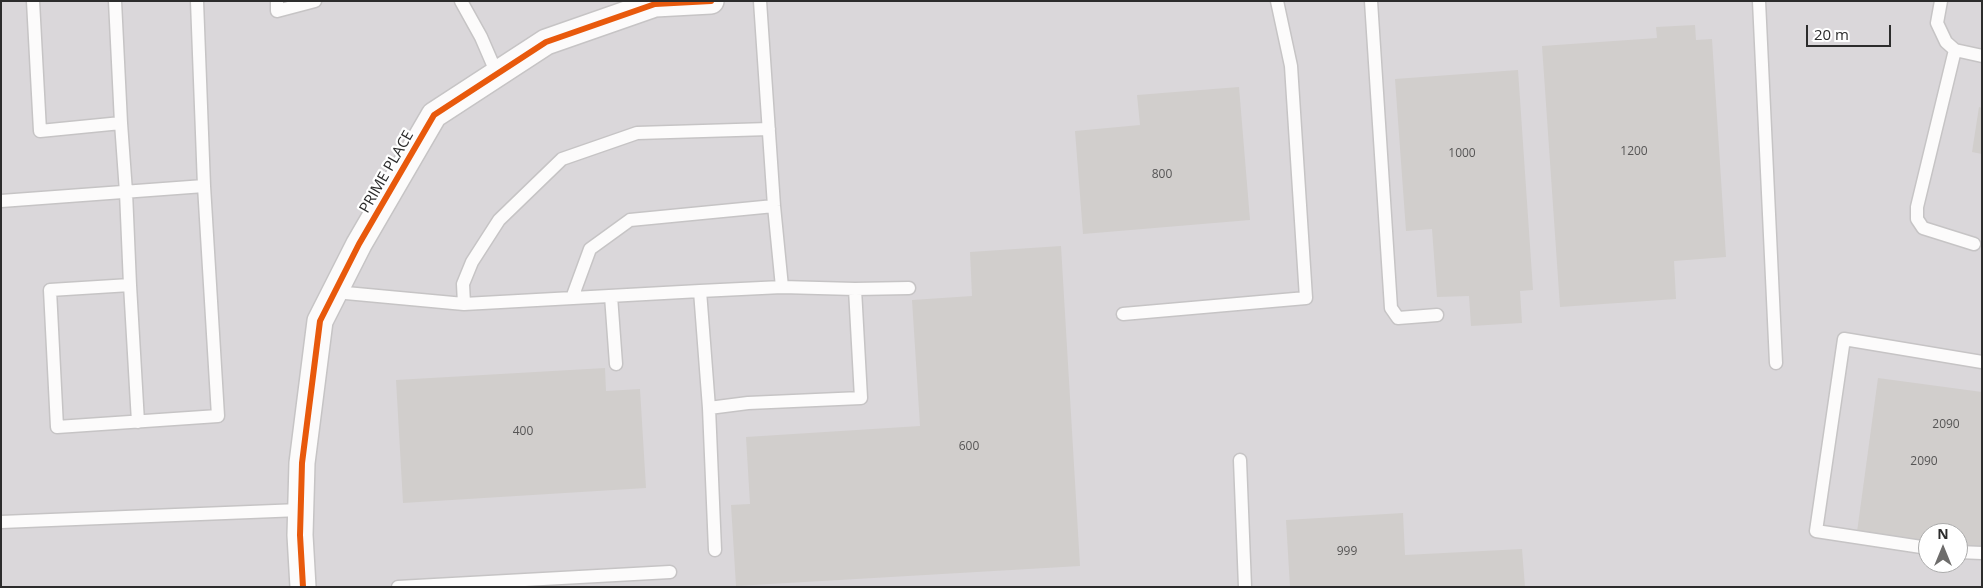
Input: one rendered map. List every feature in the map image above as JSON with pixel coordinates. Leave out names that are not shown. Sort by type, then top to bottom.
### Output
[{"type":"street","name":"PRIME PLACE","points":[[303,587],[300,535],[302,463],[320,321],[359,244],[434,115],[546,42],[655,4],[711,1]]},
{"type":"lane","points":[[32,1],[40,131],[121,123]]},
{"type":"lane","points":[[115,1],[138,422]]},
{"type":"lane","points":[[130,285],[50,290],[57,427],[218,416],[204,186],[197,1]]},
{"type":"lane","points":[[277,1],[277,11],[315,1]]},
{"type":"lane","points":[[461,1],[481,37],[497,74]]},
{"type":"lane","points":[[760,1],[774,206],[782,287]]},
{"type":"lane","points":[[1123,314],[1306,298],[1291,66],[1276,1]]},
{"type":"lane","points":[[1371,1],[1391,308],[1398,318],[1437,315]]},
{"type":"lane","points":[[1760,1],[1776,363]]},
{"type":"lane","points":[[1941,1],[1937,23],[1942,35],[1955,50],[1982,56]]},
{"type":"lane","points":[[1955,50],[1917,207],[1917,219],[1923,228],[1974,244]]},
{"type":"lane","points":[[464,304],[463,284],[472,262],[499,220],[562,159],[637,133],[769,129]]},
{"type":"lane","points":[[1,201],[204,186]]},
{"type":"lane","points":[[572,298],[590,249],[630,220],[774,206]]},
{"type":"lane","points":[[335,292],[464,304],[782,287],[855,290],[909,288]]},
{"type":"lane","points":[[708,408],[748,403],[861,398],[855,290]]},
{"type":"lane","points":[[700,291],[715,550]]},
{"type":"lane","points":[[611,296],[616,364]]},
{"type":"lane","points":[[1918,546],[1816,531],[1844,339],[1982,362]]},
{"type":"lane","points":[[1240,460],[1246,587]]},
{"type":"lane","points":[[1,522],[300,510]]},
{"type":"lane","points":[[1968,552],[1982,553]]},
{"type":"lane","points":[[398,587],[670,572]]},
{"type":"shaded area","points":[[1,1],[1982,1],[1982,587],[1,587]]},
{"type":"building","points":[[1695,25],[1696,40],[1712,39],[1726,257],[1674,261],[1676,299],[1560,307],[1542,46],[1657,38],[1656,27]]},
{"type":"building","points":[[1518,70],[1533,290],[1520,291],[1522,323],[1471,326],[1469,296],[1437,297],[1432,229],[1406,231],[1395,79]]},
{"type":"building","points":[[1239,87],[1250,220],[1083,234],[1075,131],[1140,125],[1137,95]]},
{"type":"building","points":[[1979,107],[1982,108],[1982,154],[1972,152]]},
{"type":"building","points":[[1061,246],[1080,566],[736,586],[731,505],[750,504],[746,437],[920,426],[912,300],[972,296],[970,252]]},
{"type":"building","points":[[605,368],[606,391],[640,389],[646,488],[403,503],[396,380]]},
{"type":"building","points":[[1878,378],[1982,392],[1982,549],[1968,547],[1968,523],[1918,523],[1918,541],[1857,532]]},
{"type":"building","points":[[1403,513],[1405,555],[1522,549],[1525,587],[1290,587],[1286,520]]},
{"type":"cycle path","points":[[303,587],[300,535],[302,463],[320,321],[359,244],[434,115],[546,42],[655,4],[711,1]]}]
